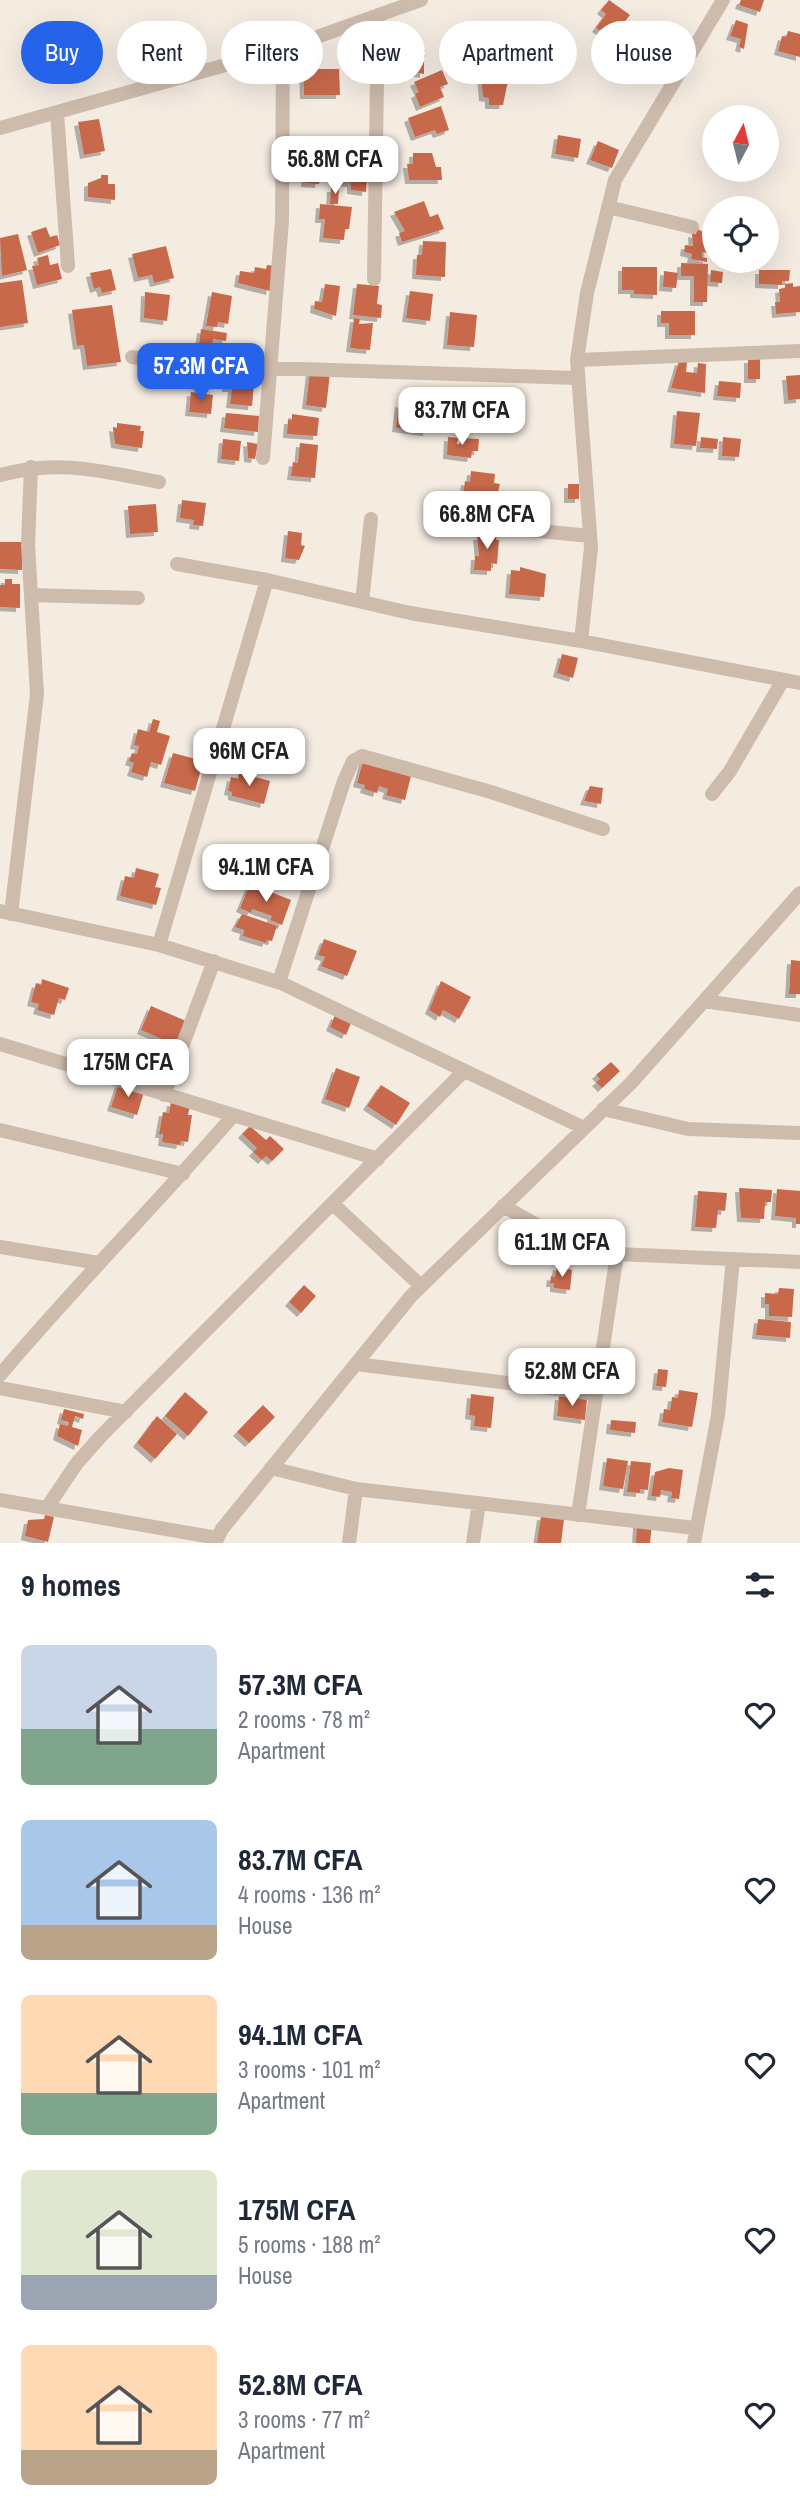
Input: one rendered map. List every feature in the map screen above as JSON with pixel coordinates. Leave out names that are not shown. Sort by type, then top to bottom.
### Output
[{"type":"street","points":[[323,35],[419,0]]},
{"type":"street","points":[[581,640],[590,536],[577,360],[587,293],[615,180],[723,0]]},
{"type":"street","points":[[374,279],[378,15]]},
{"type":"street","points":[[0,128],[221,67]]},
{"type":"street","points":[[263,458],[282,221],[283,84]]},
{"type":"street","points":[[57,113],[68,266]]},
{"type":"street","points":[[608,207],[692,227]]},
{"type":"street","points":[[577,360],[800,351]]},
{"type":"street","points":[[132,357],[210,366],[577,377]]},
{"type":"street","points":[[0,475],[31,467],[64,465],[159,482]]},
{"type":"street","points":[[31,467],[28,545],[37,694],[5,913],[159,945],[279,982],[584,1128]]},
{"type":"street","points":[[362,602],[371,519]]},
{"type":"street","points":[[479,525],[590,536]]},
{"type":"street","points":[[177,564],[267,580],[410,614],[581,640],[800,683]]},
{"type":"street","points":[[159,945],[267,580]]},
{"type":"street","points":[[31,595],[138,598]]},
{"type":"street","points":[[712,794],[730,771],[783,680]]},
{"type":"street","points":[[279,982],[344,781],[353,761],[362,756],[491,792],[603,829]]},
{"type":"street","points":[[0,1500],[216,1541],[271,1468],[421,1286],[603,1109],[800,893]]},
{"type":"street","points":[[164,1095],[214,961]]},
{"type":"street","points":[[704,1001],[800,1015]]},
{"type":"street","points":[[0,1044],[232,1117],[378,1159]]},
{"type":"street","points":[[47,1507],[77,1463],[464,1071]]},
{"type":"street","points":[[603,1109],[688,1129],[800,1133]]},
{"type":"street","points":[[0,1375],[232,1117]]},
{"type":"street","points":[[0,1130],[183,1174]]},
{"type":"street","points":[[333,1204],[421,1286]]},
{"type":"street","points":[[503,1206],[564,1240],[617,1254],[800,1262]]},
{"type":"street","points":[[0,1247],[99,1263]]},
{"type":"street","points":[[578,1515],[617,1254]]},
{"type":"street","points":[[271,1468],[356,1489],[578,1515],[694,1535],[718,1415],[733,1259]]},
{"type":"street","points":[[356,1364],[596,1394]]},
{"type":"street","points":[[0,1388],[126,1412]]},
{"type":"street","points":[[349,1543],[356,1489]]},
{"type":"street","points":[[473,1543],[479,1503]]},
{"type":"building","points":[[609,0],[630,15],[625,21],[601,21],[606,14],[601,10]]},
{"type":"building","points":[[741,0],[764,0],[760,12],[739,5]]},
{"type":"building","points":[[736,20],[748,24],[744,49],[739,47],[741,39],[730,36]]},
{"type":"building","points":[[788,31],[800,34],[800,57],[778,51],[782,36],[786,37]]},
{"type":"building","points":[[323,69],[337,69],[340,95],[304,95],[304,84],[323,84]]},
{"type":"building","points":[[439,71],[439,84],[448,84],[440,87],[444,97],[420,107],[415,94],[419,92],[415,84],[425,84],[425,77]]},
{"type":"building","points":[[482,84],[507,84],[503,105],[489,105],[489,98],[483,97]]},
{"type":"building","points":[[441,106],[449,130],[437,134],[435,130],[415,137],[408,118]]},
{"type":"building","points":[[99,119],[105,151],[84,155],[78,122]]},
{"type":"building","points":[[558,135],[581,139],[578,158],[555,154]]},
{"type":"building","points":[[598,141],[619,150],[612,168],[590,160]]},
{"type":"building","points":[[354,150],[363,151],[362,163],[368,163],[366,192],[351,190],[351,183],[339,182],[340,167],[352,168]]},
{"type":"building","points":[[307,153],[336,155],[334,172],[329,171],[328,178],[320,177],[319,184],[305,183]]},
{"type":"building","points":[[413,153],[432,153],[436,167],[441,167],[442,180],[409,180],[407,164],[413,164]]},
{"type":"building","points":[[101,175],[108,175],[108,184],[115,184],[115,200],[88,197],[88,183],[101,178]]},
{"type":"building","points":[[331,188],[339,188],[338,204],[330,204]]},
{"type":"building","points":[[424,201],[430,217],[438,214],[444,229],[402,242],[399,233],[405,231],[394,212]]},
{"type":"building","points":[[320,204],[352,207],[349,229],[345,229],[344,240],[323,238],[325,219],[319,219]]},
{"type":"building","points":[[46,227],[50,237],[57,235],[60,245],[38,253],[31,232]]},
{"type":"building","points":[[697,229],[702,231],[702,261],[691,259],[692,254],[684,252],[685,245],[693,246],[692,233],[696,234]]},
{"type":"building","points":[[18,234],[27,270],[2,276],[0,238]]},
{"type":"building","points":[[423,241],[446,242],[445,277],[416,275],[417,255],[422,255]]},
{"type":"building","points":[[166,246],[174,278],[154,283],[152,275],[138,278],[132,254]]},
{"type":"building","points":[[48,255],[50,265],[58,263],[62,279],[37,285],[32,266],[39,265],[37,258]]},
{"type":"building","points":[[681,263],[702,264],[702,273],[708,273],[707,302],[694,302],[694,276],[681,276]]},
{"type":"building","points":[[267,265],[274,266],[270,291],[238,283],[240,271],[254,273],[255,267],[266,269]]},
{"type":"building","points":[[622,267],[657,267],[657,295],[634,294],[634,290],[622,290]]},
{"type":"building","points":[[111,269],[116,290],[102,293],[100,287],[94,289],[90,273]]},
{"type":"building","points":[[790,270],[789,281],[782,281],[782,285],[759,284],[759,273]]},
{"type":"building","points":[[664,271],[678,273],[676,288],[663,287]]},
{"type":"building","points":[[711,273],[723,273],[722,283],[710,282]]},
{"type":"building","points":[[22,280],[28,323],[0,327],[0,283]]},
{"type":"building","points":[[793,283],[793,287],[800,286],[800,312],[776,314],[775,302],[780,302],[779,289],[785,288],[785,284]]},
{"type":"building","points":[[325,284],[340,286],[336,316],[314,309],[315,301],[322,302]]},
{"type":"building","points":[[357,284],[379,286],[377,304],[382,305],[381,318],[353,315]]},
{"type":"building","points":[[410,291],[433,294],[430,321],[406,318]]},
{"type":"building","points":[[145,292],[170,295],[167,321],[144,318]]},
{"type":"building","points":[[212,292],[232,296],[228,324],[218,322],[217,327],[206,326]]},
{"type":"building","points":[[112,305],[121,362],[87,366],[84,345],[77,346],[72,310]]},
{"type":"building","points":[[661,311],[695,311],[695,335],[669,335],[669,323],[661,323]]},
{"type":"building","points":[[450,312],[477,315],[474,347],[447,345]]},
{"type":"building","points":[[354,318],[360,319],[359,324],[373,323],[370,350],[350,348]]},
{"type":"building","points":[[201,329],[227,333],[226,341],[213,339],[212,347],[199,345]]},
{"type":"building","points":[[748,359],[760,359],[760,379],[748,379]]},
{"type":"building","points":[[679,361],[687,362],[686,372],[697,373],[698,363],[706,364],[705,393],[671,388]]},
{"type":"building","points":[[227,371],[255,373],[252,406],[230,404],[232,388],[226,388]]},
{"type":"building","points":[[310,371],[330,373],[326,408],[306,405]]},
{"type":"building","points":[[800,375],[800,399],[788,400],[786,376]]},
{"type":"building","points":[[719,381],[741,383],[740,398],[717,396]]},
{"type":"building","points":[[191,392],[213,395],[211,414],[189,412]]},
{"type":"building","points":[[399,403],[429,410],[427,432],[396,428]]},
{"type":"building","points":[[677,411],[700,413],[696,446],[674,444]]},
{"type":"building","points":[[226,413],[259,416],[258,432],[224,428]]},
{"type":"building","points":[[292,414],[319,418],[317,436],[287,434],[288,420],[292,420]]},
{"type":"building","points":[[117,423],[141,426],[140,431],[144,431],[142,448],[115,444],[113,427],[117,428]]},
{"type":"building","points":[[448,437],[458,438],[457,444],[462,444],[463,438],[479,439],[478,451],[472,451],[471,458],[447,455]]},
{"type":"building","points":[[701,437],[718,439],[717,449],[700,448]]},
{"type":"building","points":[[723,437],[741,439],[739,457],[722,456]]},
{"type":"building","points":[[223,439],[241,441],[239,461],[221,459]]},
{"type":"building","points":[[247,442],[258,444],[255,459],[248,458]]},
{"type":"building","points":[[300,443],[318,445],[315,478],[291,476],[293,462],[298,463]]},
{"type":"building","points":[[471,471],[495,474],[494,483],[500,484],[493,512],[456,507],[457,495],[463,496],[465,481],[470,482]]},
{"type":"building","points":[[568,484],[579,484],[579,499],[568,499]]},
{"type":"building","points":[[182,500],[206,503],[203,526],[193,525],[194,520],[180,518]]},
{"type":"building","points":[[156,504],[158,532],[130,534],[128,506]]},
{"type":"building","points":[[482,530],[497,532],[496,540],[499,540],[497,564],[491,563],[491,571],[474,570],[475,556],[479,556],[477,536],[482,536]]},
{"type":"building","points":[[288,531],[302,533],[301,545],[305,546],[299,560],[285,558]]},
{"type":"building","points":[[0,542],[22,542],[22,570],[0,569]]},
{"type":"building","points":[[520,567],[546,574],[544,597],[509,594],[511,570],[520,571]]},
{"type":"building","points":[[5,579],[12,579],[12,584],[20,584],[20,608],[0,607],[0,585],[5,585]]},
{"type":"building","points":[[562,654],[578,658],[573,678],[557,673]]},
{"type":"building","points":[[153,719],[160,721],[157,732],[170,736],[161,765],[151,762],[147,777],[131,772],[134,763],[129,761],[132,753],[137,754],[139,746],[134,745],[138,729],[149,732]]},
{"type":"building","points":[[255,737],[282,745],[276,763],[250,755]]},
{"type":"building","points":[[173,753],[203,761],[195,791],[164,783]]},
{"type":"building","points":[[364,758],[412,772],[405,800],[386,795],[388,789],[379,786],[377,793],[364,789],[365,785],[357,783]]},
{"type":"building","points":[[239,773],[270,781],[264,804],[232,796],[232,792],[228,791],[231,777],[238,779]]},
{"type":"building","points":[[590,786],[603,788],[601,804],[584,801]]},
{"type":"building","points":[[136,868],[159,874],[155,887],[161,888],[156,905],[120,896],[125,876],[134,878]]},
{"type":"building","points":[[250,884],[291,900],[282,925],[270,920],[272,916],[252,909],[251,913],[240,908]]},
{"type":"building","points":[[242,914],[277,926],[272,941],[267,940],[266,943],[243,936],[244,930],[235,927]]},
{"type":"building","points":[[324,939],[357,951],[347,976],[321,966],[325,957],[318,955]]},
{"type":"building","points":[[791,960],[800,961],[800,994],[789,994]]},
{"type":"building","points":[[42,979],[69,988],[65,1000],[59,998],[54,1015],[37,1010],[39,1004],[31,1002],[36,983],[41,985]]},
{"type":"building","points":[[441,981],[471,997],[459,1019],[443,1010],[440,1017],[429,1010]]},
{"type":"building","points":[[151,1006],[186,1021],[176,1045],[141,1030]]},
{"type":"building","points":[[335,1015],[351,1023],[346,1035],[330,1027]]},
{"type":"building","points":[[139,1039],[170,1048],[164,1068],[132,1058]]},
{"type":"building","points":[[611,1062],[620,1071],[602,1088],[596,1082],[600,1079],[596,1075]]},
{"type":"building","points":[[336,1068],[360,1077],[349,1108],[325,1099]]},
{"type":"building","points":[[119,1083],[144,1092],[137,1115],[111,1107]]},
{"type":"building","points":[[381,1085],[410,1103],[396,1125],[367,1106]]},
{"type":"building","points":[[171,1102],[190,1105],[188,1115],[192,1115],[188,1142],[181,1141],[180,1145],[162,1142],[163,1134],[159,1134],[163,1112],[169,1113]]},
{"type":"building","points":[[250,1126],[266,1140],[270,1136],[284,1149],[272,1161],[266,1156],[262,1160],[253,1152],[257,1148],[242,1134]]},
{"type":"building","points":[[739,1188],[772,1190],[771,1202],[765,1202],[764,1219],[741,1218]]},
{"type":"building","points":[[777,1189],[800,1191],[800,1224],[796,1224],[796,1218],[775,1216]]},
{"type":"building","points":[[698,1191],[727,1193],[725,1211],[718,1210],[716,1228],[695,1227]]},
{"type":"building","points":[[557,1266],[572,1270],[570,1290],[554,1288],[554,1283],[550,1283],[551,1276],[555,1277]]},
{"type":"building","points":[[304,1285],[316,1296],[301,1313],[289,1302]]},
{"type":"building","points":[[779,1288],[794,1289],[792,1317],[769,1316],[765,1293],[778,1294]]},
{"type":"building","points":[[758,1319],[791,1322],[790,1338],[756,1335]]},
{"type":"building","points":[[658,1369],[668,1370],[666,1387],[656,1386]]},
{"type":"building","points":[[679,1390],[698,1393],[692,1427],[662,1422],[664,1409],[670,1410],[672,1397],[678,1398]]},
{"type":"building","points":[[185,1392],[208,1412],[188,1436],[165,1416]]},
{"type":"building","points":[[471,1394],[494,1397],[491,1428],[474,1426],[475,1416],[469,1415]]},
{"type":"building","points":[[559,1396],[587,1399],[585,1420],[557,1416]]},
{"type":"building","points":[[263,1405],[275,1417],[249,1443],[237,1432]]},
{"type":"building","points":[[64,1409],[84,1414],[83,1419],[75,1416],[72,1427],[82,1430],[78,1446],[57,1436],[60,1424],[68,1426],[69,1422],[61,1420]]},
{"type":"building","points":[[157,1416],[177,1434],[155,1459],[137,1443]]},
{"type":"building","points":[[611,1420],[636,1422],[635,1433],[610,1430]]},
{"type":"building","points":[[607,1458],[628,1461],[623,1489],[603,1486]]},
{"type":"building","points":[[631,1461],[651,1463],[648,1490],[640,1489],[640,1493],[627,1492]]},
{"type":"building","points":[[669,1468],[683,1470],[679,1499],[671,1498],[672,1492],[661,1490],[660,1497],[651,1496],[655,1472]]},
{"type":"building","points":[[45,1515],[54,1517],[48,1542],[25,1536],[28,1520],[44,1519]]},
{"type":"building","points":[[541,1516],[564,1519],[561,1543],[537,1543]]},
{"type":"building","points":[[637,1523],[652,1524],[650,1543],[636,1543]]}]
